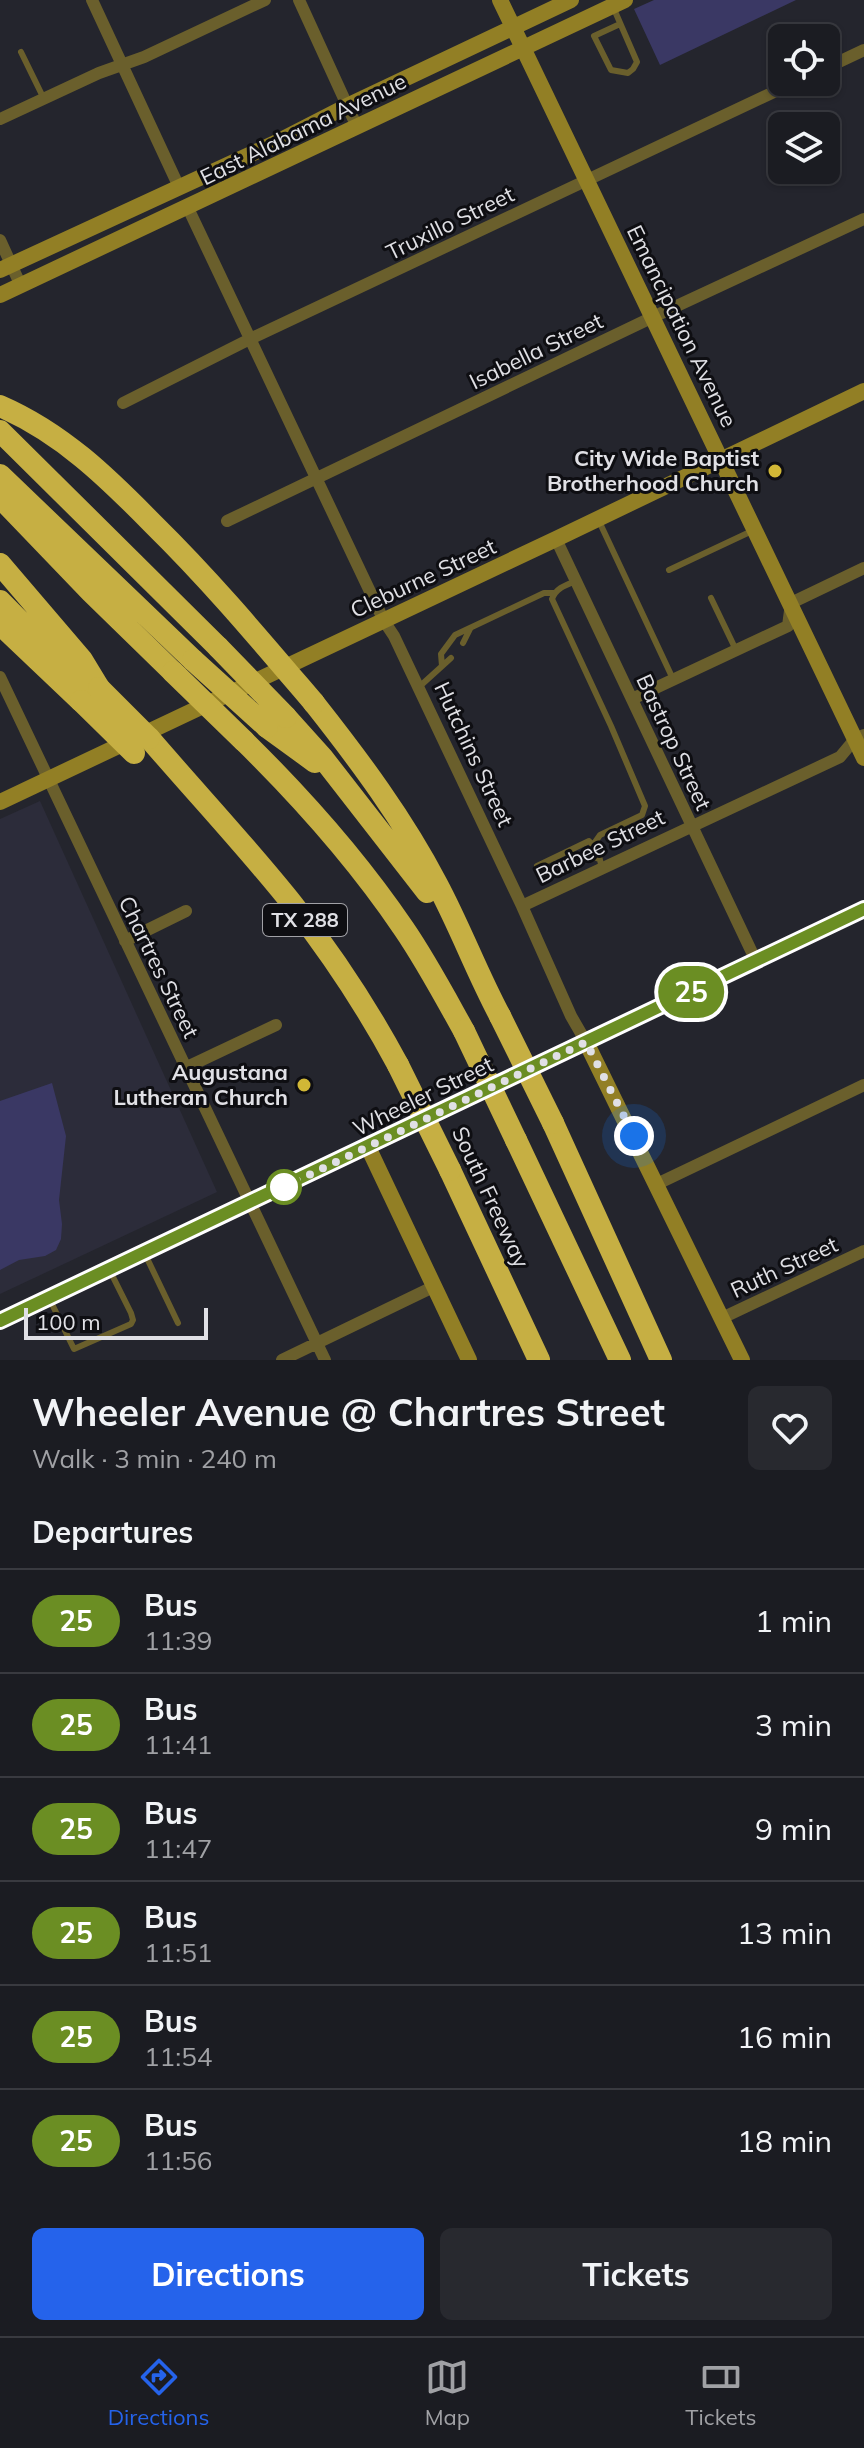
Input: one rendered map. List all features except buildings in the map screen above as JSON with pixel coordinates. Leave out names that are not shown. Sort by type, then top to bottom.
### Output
[{"type":"highway","points":[[0,406],[59,438],[113,483],[225,598],[314,703],[370,776],[420,854],[447,903],[482,982]]},
{"type":"highway","points":[[0,431],[218,647],[276,722]]},
{"type":"highway","points":[[2,482],[193,660],[276,722],[339,779],[415,874],[500,1016],[553,1123],[661,1360]]},
{"type":"highway","points":[[2,482],[91,592],[301,800],[356,864],[405,930],[464,1031],[620,1360]]},
{"type":"highway","points":[[0,564],[82,660],[90,694]]},
{"type":"highway","points":[[0,601],[90,694]]},
{"type":"highway","points":[[0,624],[90,694]]},
{"type":"highway","name":"South Freeway","points":[[90,694],[166,758],[312,929],[359,996],[398,1065],[450,1170],[539,1360]]},
{"type":"main road","name":"Emancipation Avenue","points":[[500,0],[791,603],[860,737],[864,758]]},
{"type":"main road","name":"East Alabama Avenue","points":[[6,267],[273,144],[571,0]]},
{"type":"main road","name":"East Alabama Avenue","points":[[0,295],[618,3]]},
{"type":"main road","name":"Cleburne Street","points":[[0,802],[864,391]]},
{"type":"main road","name":"Wheeler Street","points":[[0,1321],[864,909]]},
{"type":"main road","name":"Hutchins Street","points":[[586,1042],[742,1360]]},
{"type":"main road","points":[[368,1147],[469,1360]]},
{"type":"street","points":[[92,0],[179,187]]},
{"type":"street","points":[[0,119],[121,64],[144,57],[265,0]]},
{"type":"street","points":[[299,0],[357,127]]},
{"type":"street","points":[[840,61],[864,50]]},
{"type":"street","name":"Truxillo Street","points":[[123,403],[250,339],[768,95]]},
{"type":"street","name":"Hutchins Street","points":[[188,208],[586,1042]]},
{"type":"street","name":"Isabella Street","points":[[227,521],[864,219]]},
{"type":"street","points":[[0,240],[6,267],[21,286]]},
{"type":"street","name":"Bastrop Street","points":[[556,539],[756,961]]},
{"type":"street","points":[[632,699],[788,626],[791,603],[864,568]]},
{"type":"street","name":"Chartres Street","points":[[0,677],[325,1360]]},
{"type":"street","name":"Barbee Street","points":[[522,906],[600,863],[840,757],[860,737]]},
{"type":"street","points":[[125,941],[186,911]]},
{"type":"street","points":[[185,1068],[276,1025]]},
{"type":"street","points":[[657,1184],[864,1085]]},
{"type":"street","name":"Ruth Street","points":[[722,1318],[864,1251]]},
{"type":"street","points":[[282,1360],[433,1287]]},
{"type":"lane","points":[[618,3],[620,24],[637,62],[628,73],[611,70],[594,36],[620,24]]},
{"type":"lane","points":[[21,52],[44,99]]},
{"type":"lane","points":[[598,519],[673,680]]},
{"type":"lane","points":[[669,570],[756,530]]},
{"type":"lane","points":[[442,666],[441,654],[455,635],[576,581]]},
{"type":"lane","points":[[554,593],[552,599],[566,633],[645,806],[642,815],[600,835],[593,845]]},
{"type":"lane","points":[[711,598],[736,650]]},
{"type":"lane","points":[[463,643],[470,629]]},
{"type":"lane","points":[[419,687],[451,658]]},
{"type":"lane","points":[[537,866],[589,841],[597,848],[600,863]]},
{"type":"lane","points":[[144,1253],[178,1323]]},
{"type":"lane","points":[[49,1298],[74,1349],[131,1324],[131,1313],[109,1269]]},
{"type":"shaded area","points":[[654,0],[796,0],[660,65],[634,9]]},
{"type":"shaded area","points":[[40,801],[217,1192],[0,1294],[0,819]]},
{"type":"shaded area","points":[[52,1083],[66,1136],[59,1200],[61,1239],[56,1250],[45,1256],[19,1260],[0,1270],[0,1101]]},
{"type":"bus line","name":"25","points":[[0,1321],[864,909]]},
{"type":"place","name":"City Wide Baptist Brotherhood Church","points":[[775,471]]},
{"type":"place","name":"Augustana Lutheran Church","points":[[304,1085]]},
{"type":"route","points":[[284,1187],[586,1042],[634,1136]]}]
